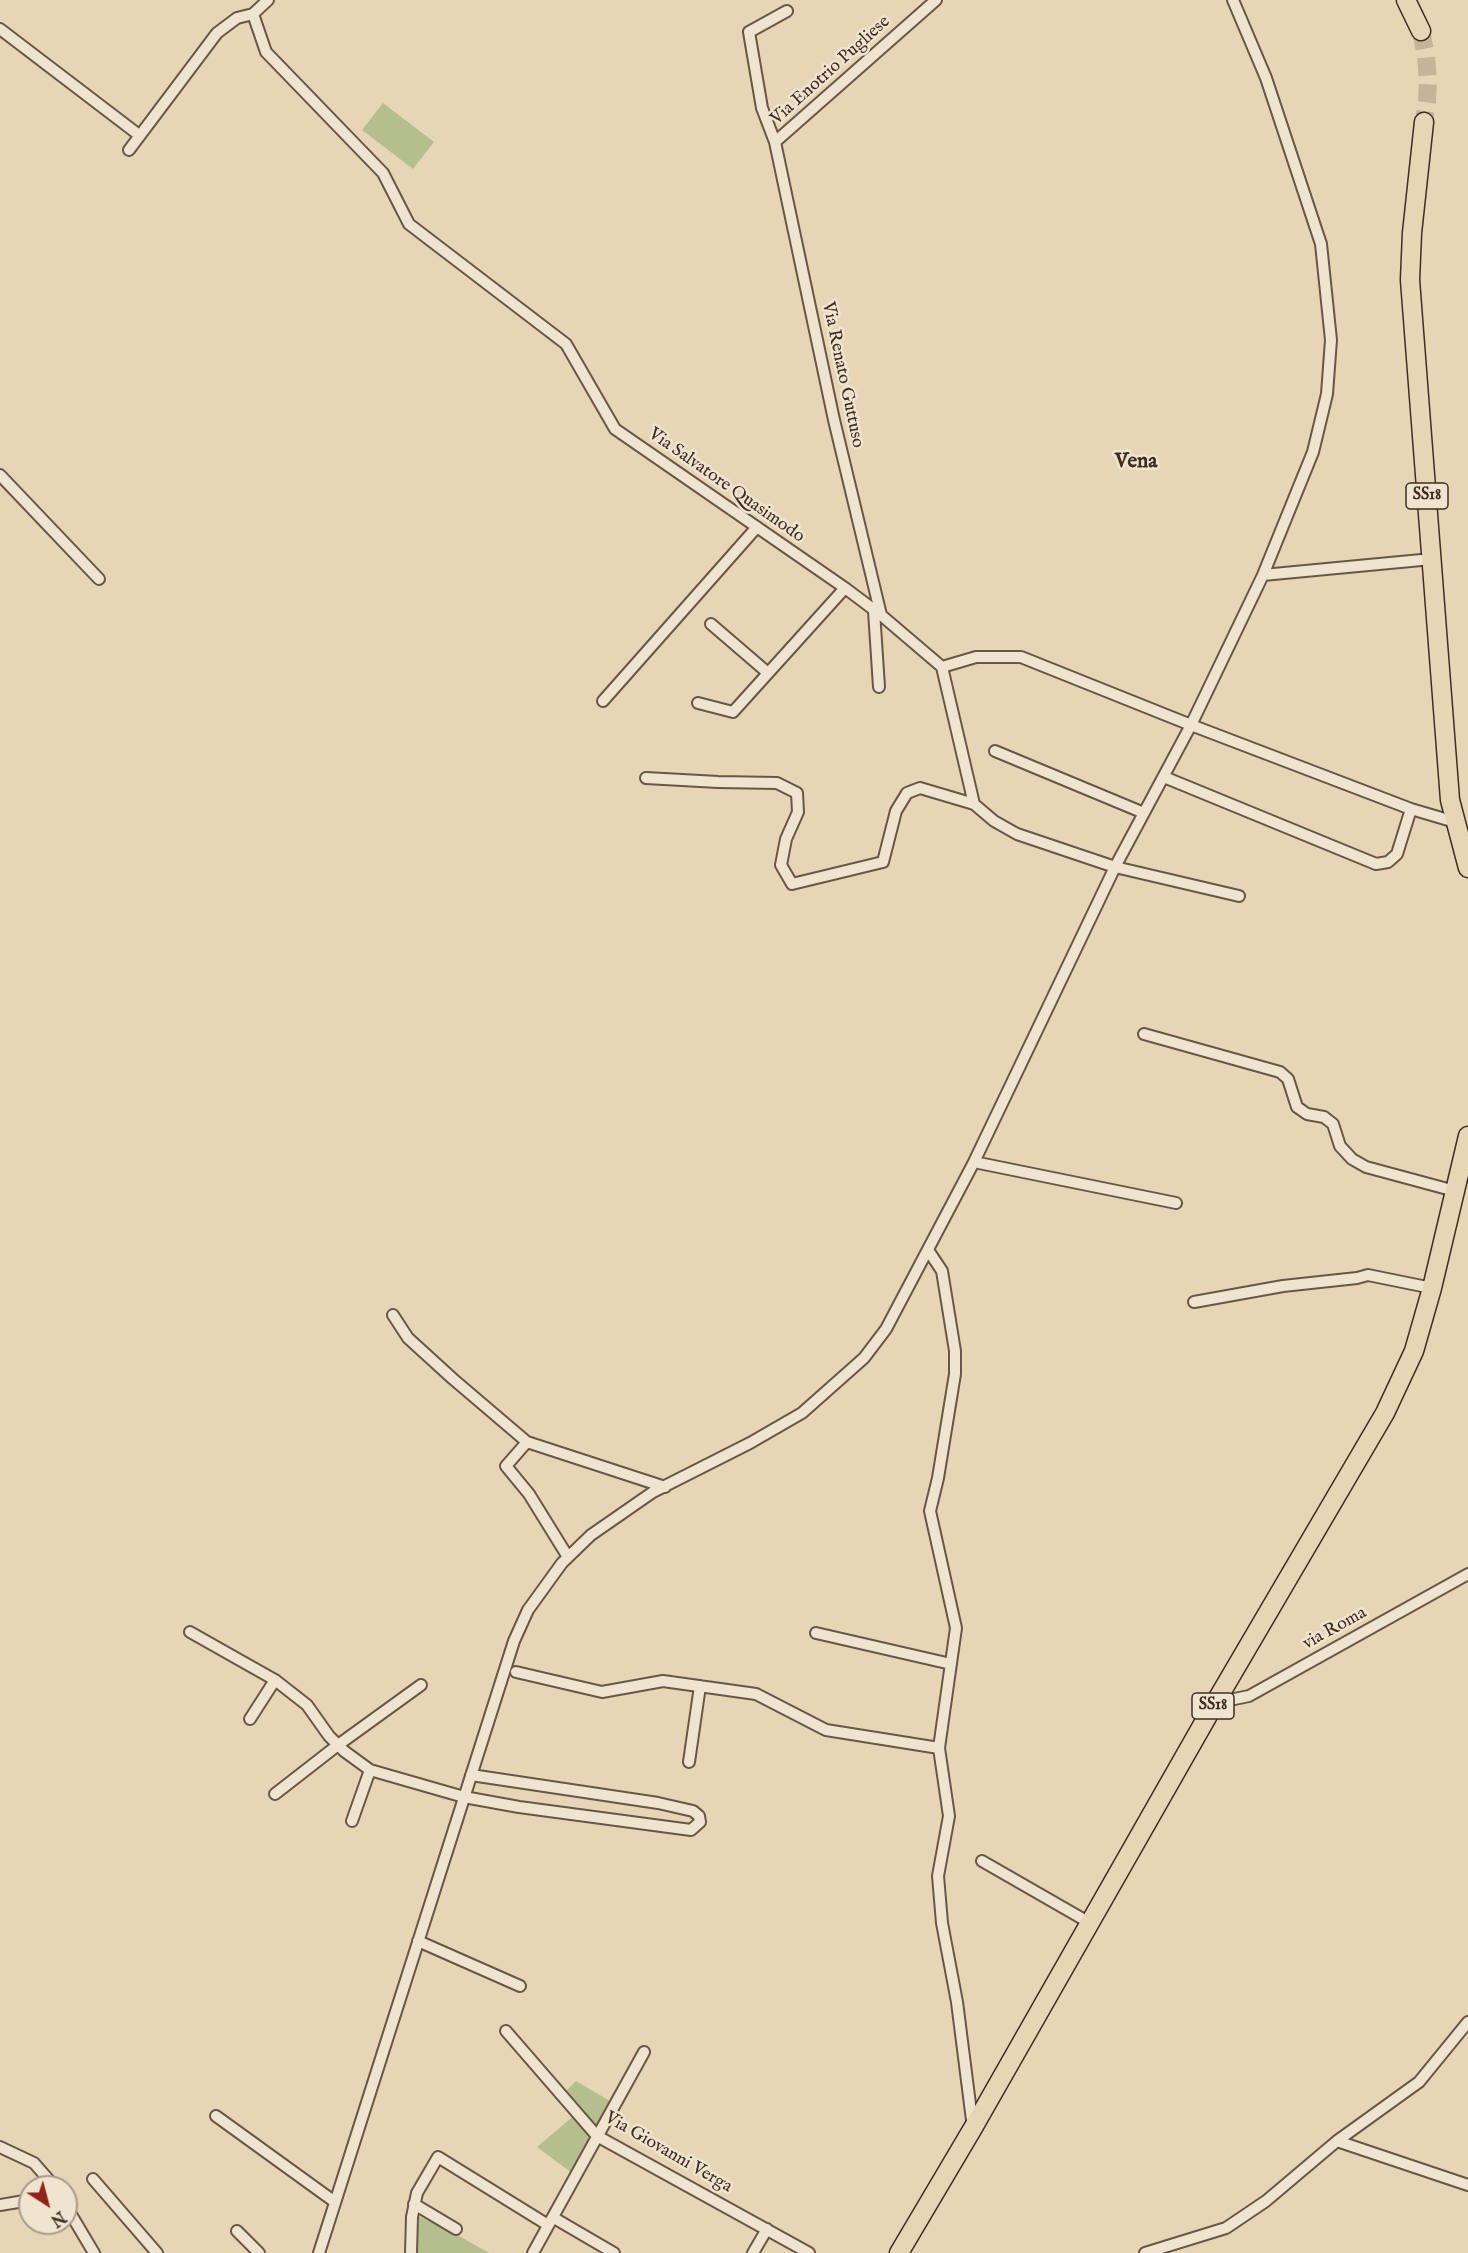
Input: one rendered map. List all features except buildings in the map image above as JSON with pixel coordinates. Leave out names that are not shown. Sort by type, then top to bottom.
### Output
[{"type":"main road","points":[[1406,0],[1421,31]]},
{"type":"main road","name":"SS18","points":[[1424,122],[1412,233],[1410,280],[1450,800],[1468,868]]},
{"type":"main road","name":"SS18","points":[[899,2253],[973,2128],[1215,1703],[1385,1413],[1414,1352],[1432,1288],[1468,1136]]},
{"type":"street","points":[[129,150],[217,33],[237,18],[253,14],[268,0]]},
{"type":"street","name":"Via Enotrio Pugliese","points":[[775,142],[936,0]]},
{"type":"street","points":[[320,2253],[514,1641],[528,1610],[568,1557],[591,1535],[615,1517],[665,1487],[802,1413],[864,1358],[886,1329],[974,1162],[1115,867],[1191,725],[1263,575],[1314,452],[1327,394],[1331,340],[1322,244],[1266,78],[1233,0]]},
{"type":"street","name":"Via Renato Guttuso","points":[[787,11],[749,32],[762,108],[775,142],[877,613],[879,687]]},
{"type":"street","name":"Via Salvatore Quasimodo","points":[[253,14],[266,52],[383,173],[409,224],[566,344],[615,429],[845,588],[942,667]]},
{"type":"street","points":[[0,29],[139,135]]},
{"type":"street","points":[[0,475],[99,579]]},
{"type":"street","points":[[603,701],[757,527]]},
{"type":"street","points":[[1263,575],[1432,559]]},
{"type":"street","points":[[698,703],[733,712],[845,588]]},
{"type":"street","points":[[711,624],[768,674]]},
{"type":"street","points":[[974,804],[942,667],[976,657],[1021,657],[1411,809],[1455,822]]},
{"type":"street","points":[[995,751],[1144,813]]},
{"type":"street","points":[[1164,777],[1376,864],[1388,862],[1397,854],[1411,809]]},
{"type":"street","points":[[646,778],[777,783],[797,793],[798,812],[786,840],[781,865],[792,884],[883,862],[896,811],[907,793],[920,788],[974,804],[993,821],[1017,834],[1115,867],[1239,896]]},
{"type":"street","points":[[1144,1034],[1280,1072],[1288,1079],[1297,1107],[1307,1114],[1324,1117],[1333,1124],[1340,1146],[1352,1159],[1366,1167],[1455,1191]]},
{"type":"street","points":[[974,1162],[1176,1203]]},
{"type":"street","points":[[928,1250],[942,1270],[955,1351],[953,1386],[938,1478],[930,1511],[956,1628],[939,1748],[949,1816],[938,1876],[942,1923],[957,2002],[973,2128]]},
{"type":"street","points":[[1194,1302],[1283,1286],[1368,1275],[1432,1288]]},
{"type":"street","points":[[393,1316],[408,1338],[527,1442],[665,1487]]},
{"type":"street","points":[[527,1442],[506,1466],[529,1494],[568,1557]]},
{"type":"street","name":"via Roma","points":[[1215,1703],[1249,1696],[1468,1574]]},
{"type":"street","points":[[190,1632],[275,1680],[307,1706],[338,1745],[370,1770],[464,1797],[691,1830],[700,1822],[699,1816],[693,1811],[658,1803],[471,1775]]},
{"type":"street","points":[[816,1633],[951,1664]]},
{"type":"street","points":[[516,1672],[602,1692],[663,1681],[756,1694],[826,1730],[939,1748]]},
{"type":"street","points":[[250,1719],[275,1680]]},
{"type":"street","points":[[274,1794],[421,1685]]},
{"type":"street","points":[[689,1762],[700,1686]]},
{"type":"street","points":[[352,1821],[370,1770]]},
{"type":"street","points":[[982,1861],[1090,1923]]},
{"type":"street","points":[[418,1941],[520,1986]]},
{"type":"street","points":[[1145,2253],[1226,2228],[1266,2201],[1337,2141],[1419,2082],[1468,2022]]},
{"type":"street","name":"Via Giovanni Verga","points":[[506,2031],[597,2136],[809,2253]]},
{"type":"street","points":[[533,2253],[644,2052]]},
{"type":"street","points":[[216,2116],[335,2202]]},
{"type":"street","points":[[1337,2141],[1468,2185]]},
{"type":"street","points":[[0,2147],[34,2163],[44,2175]]},
{"type":"street","points":[[411,2253],[412,2217],[417,2193],[438,2157],[551,2222],[614,2253]]},
{"type":"street","points":[[93,2179],[157,2253]]},
{"type":"street","points":[[0,2205],[18,2202]]},
{"type":"street","points":[[414,2204],[456,2229]]},
{"type":"street","points":[[78,2226],[94,2253]]},
{"type":"street","points":[[753,2253],[767,2229]]},
{"type":"street","points":[[237,2231],[259,2253]]},
{"type":"green space","points":[[383,103],[434,142],[413,169],[362,130]]},
{"type":"green space","points":[[576,2081],[615,2104],[576,2176],[537,2147],[577,2113],[562,2095]]},
{"type":"green space","points":[[416,2215],[454,2233],[489,2253],[411,2253]]},
{"type":"tunnel","points":[[1421,31],[1428,81],[1424,122]]},
{"type":"district","name":"Vena","points":[[1136,463]]}]
